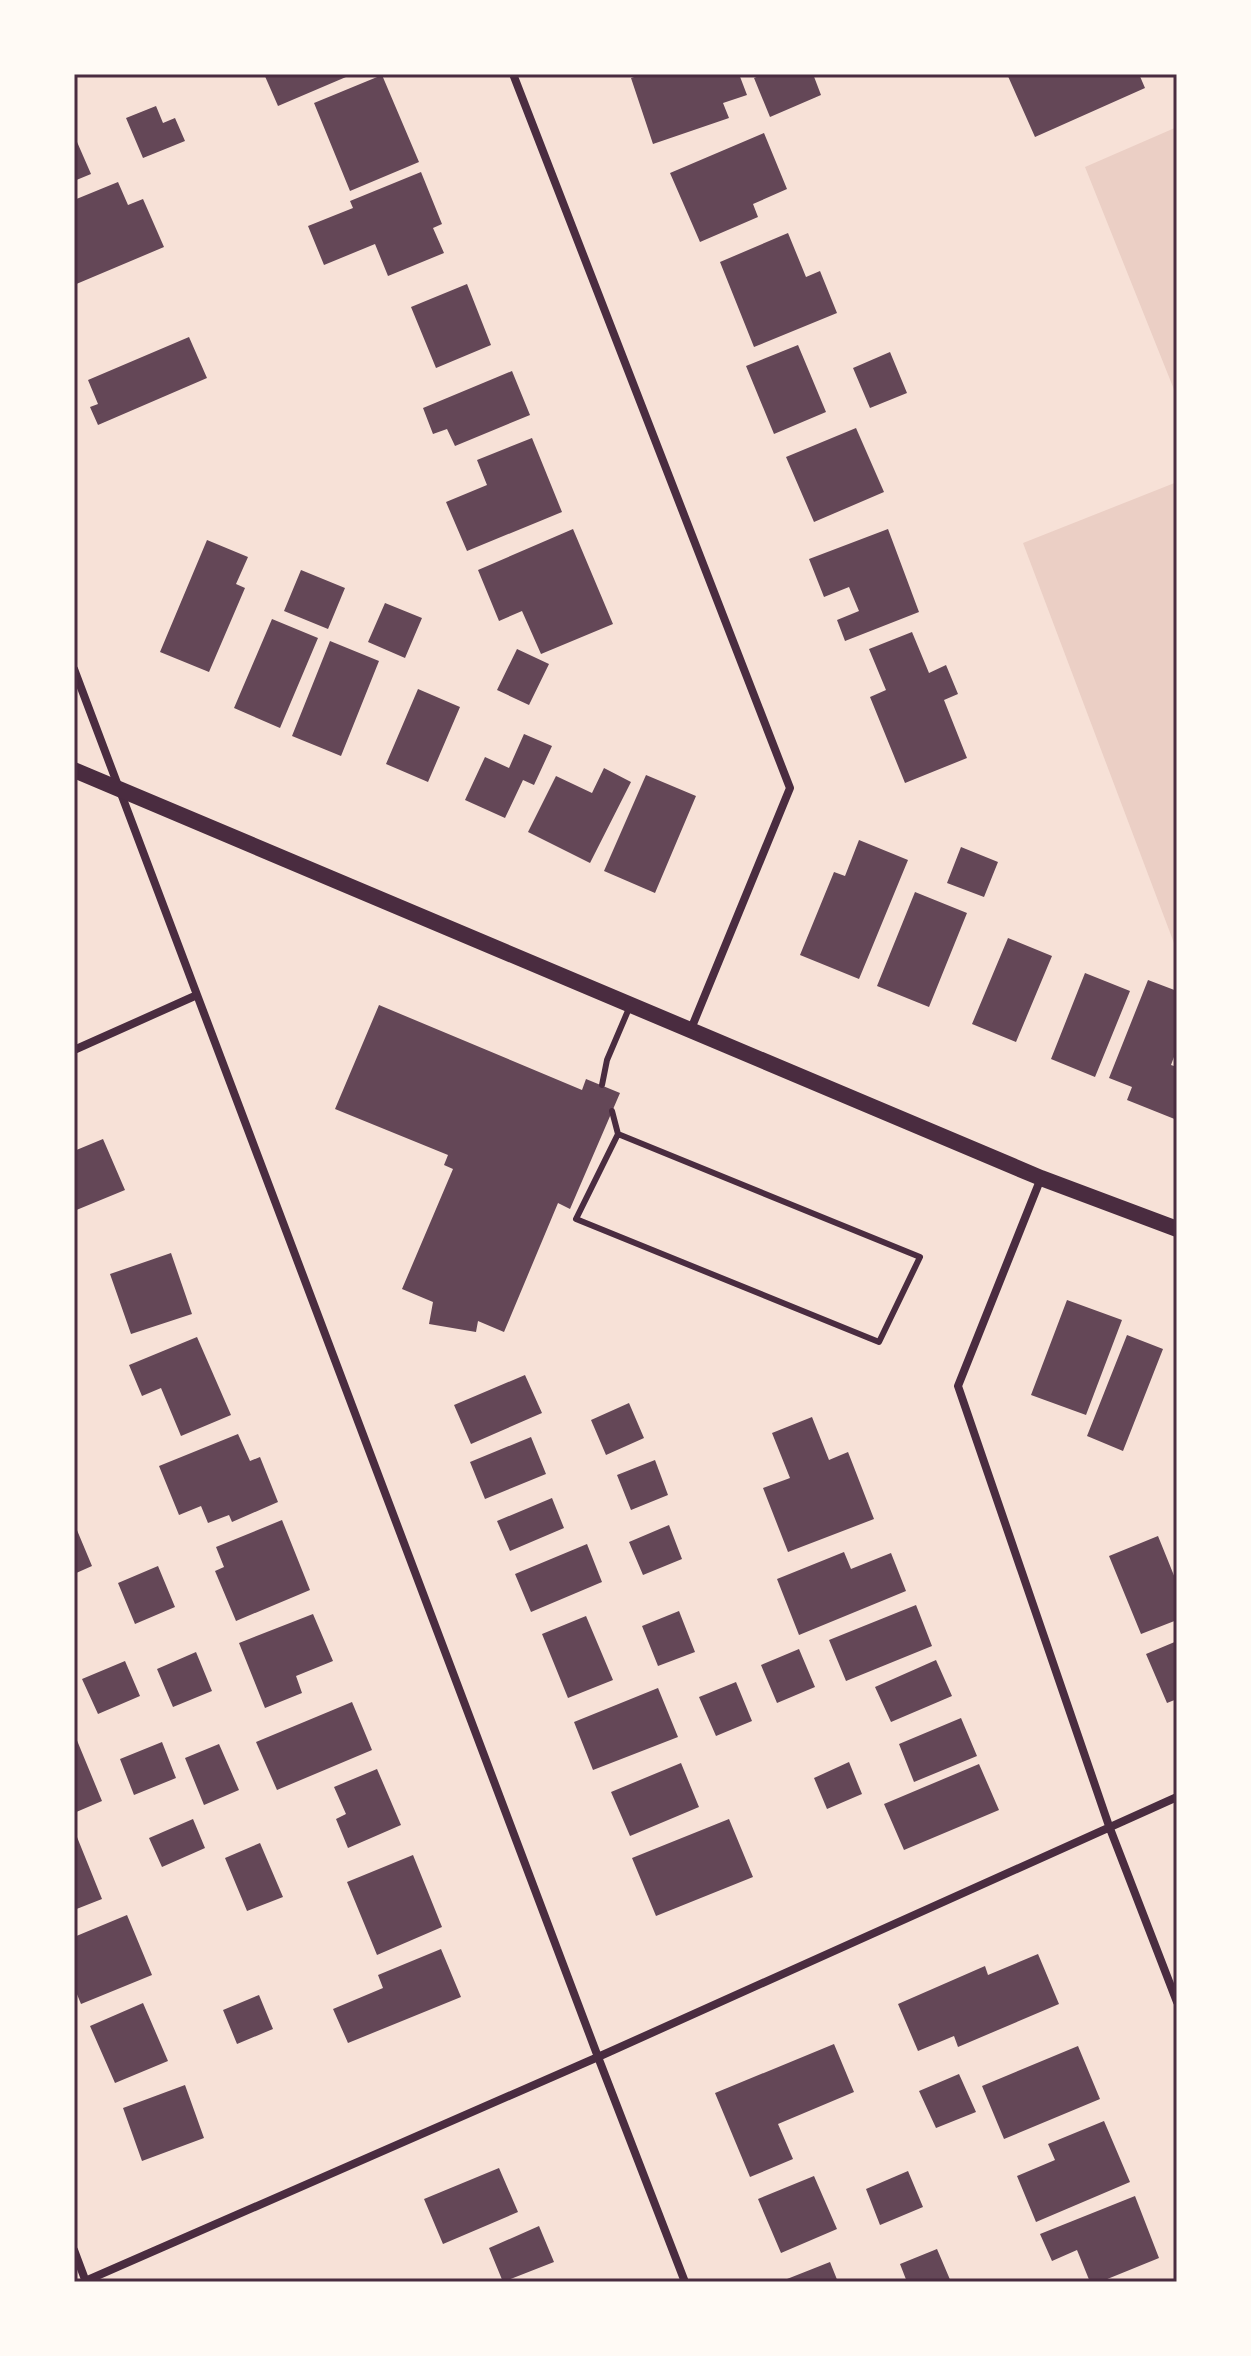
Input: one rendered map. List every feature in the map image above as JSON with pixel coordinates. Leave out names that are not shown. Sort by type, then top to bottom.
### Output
[{"type":"main road","points":[[74,770],[1041,1178],[1177,1229]]},
{"type":"street","points":[[513,74],[790,788],[691,1029]]},
{"type":"street","points":[[74,669],[685,2282]]},
{"type":"street","points":[[74,1050],[197,995]]},
{"type":"street","points":[[1041,1178],[958,1386],[1109,1826],[1177,2002]]},
{"type":"street","points":[[74,2250],[85,2282],[598,2057],[1177,1797]]},
{"type":"lane","points":[[602,1085],[607,1060],[631,1004]]},
{"type":"lane","points":[[612,1111],[618,1134],[576,1219],[879,1342],[920,1257],[618,1134]]},
{"type":"shaded area","points":[[1177,127],[1177,397],[1085,167]]},
{"type":"shaded area","points":[[1177,482],[1177,951],[1023,543]]},
{"type":"building","points":[[264,74],[353,74],[278,106]]},
{"type":"building","points":[[643,74],[739,74],[747,95],[723,103],[729,118],[653,144],[631,78]]},
{"type":"building","points":[[764,74],[813,74],[821,95],[770,117],[754,78]]},
{"type":"building","points":[[1007,74],[1139,74],[1145,88],[1035,137]]},
{"type":"building","points":[[382,75],[419,162],[350,191],[314,103]]},
{"type":"building","points":[[156,106],[163,123],[175,118],[185,141],[143,158],[126,118]]},
{"type":"building","points":[[764,133],[787,189],[753,204],[758,217],[700,242],[670,173]]},
{"type":"building","points":[[74,135],[91,174],[74,181]]},
{"type":"building","points":[[421,172],[442,224],[433,228],[444,253],[388,276],[375,244],[324,265],[308,226],[353,208],[350,201]]},
{"type":"building","points":[[118,182],[128,205],[143,199],[164,247],[74,285],[74,200]]},
{"type":"building","points":[[788,233],[806,277],[820,271],[837,313],[754,347],[720,262]]},
{"type":"building","points":[[467,284],[491,345],[436,368],[411,307]]},
{"type":"building","points":[[189,337],[207,378],[98,425],[90,407],[98,404],[88,380]]},
{"type":"building","points":[[798,345],[826,412],[774,434],[746,366]]},
{"type":"building","points":[[890,352],[907,393],[870,408],[853,368]]},
{"type":"building","points":[[512,371],[530,415],[455,446],[447,429],[433,434],[423,408]]},
{"type":"building","points":[[856,428],[884,492],[814,522],[786,457]]},
{"type":"building","points":[[532,438],[562,512],[467,551],[446,502],[487,485],[477,460]]},
{"type":"building","points":[[573,529],[613,624],[541,654],[522,611],[499,621],[478,570]]},
{"type":"building","points":[[888,529],[919,612],[845,641],[837,620],[859,611],[849,587],[824,597],[809,559]]},
{"type":"building","points":[[207,540],[248,557],[236,584],[245,588],[209,672],[160,652]]},
{"type":"building","points":[[301,570],[345,588],[328,629],[284,611]]},
{"type":"building","points":[[385,603],[422,618],[405,658],[368,642]]},
{"type":"building","points":[[272,619],[318,638],[280,728],[234,708]]},
{"type":"building","points":[[912,632],[929,673],[946,665],[958,694],[944,700],[967,758],[905,783],[870,697],[886,690],[869,649]]},
{"type":"building","points":[[330,641],[379,661],[341,756],[292,736]]},
{"type":"building","points":[[517,649],[549,664],[529,705],[497,690]]},
{"type":"building","points":[[418,689],[460,707],[428,782],[386,764]]},
{"type":"building","points":[[524,734],[552,746],[534,785],[523,780],[505,818],[465,800],[485,757],[509,768]]},
{"type":"building","points":[[604,768],[631,782],[590,863],[528,832],[556,776],[592,793]]},
{"type":"building","points":[[646,775],[696,796],[655,893],[604,871]]},
{"type":"building","points":[[859,840],[908,860],[859,979],[800,955],[834,872],[845,876]]},
{"type":"building","points":[[961,847],[998,862],[984,897],[947,883]]},
{"type":"building","points":[[915,892],[967,913],[929,1007],[877,986]]},
{"type":"building","points":[[1008,938],[1052,956],[1016,1042],[972,1024]]},
{"type":"building","points":[[1085,973],[1130,991],[1095,1077],[1051,1059]]},
{"type":"building","points":[[1148,980],[1177,991],[1177,1049],[1171,1065],[1177,1067],[1177,1120],[1127,1100],[1132,1087],[1109,1078]]},
{"type":"building","points":[[379,1005],[582,1090],[586,1079],[620,1093],[570,1209],[558,1203],[504,1332],[478,1321],[476,1332],[429,1324],[433,1302],[402,1289],[453,1169],[444,1165],[448,1155],[335,1109]]},
{"type":"building","points":[[103,1139],[125,1190],[74,1211],[74,1151]]},
{"type":"building","points":[[171,1253],[192,1314],[131,1334],[110,1274]]},
{"type":"building","points":[[1067,1300],[1122,1320],[1086,1415],[1031,1395]]},
{"type":"building","points":[[1127,1335],[1163,1349],[1123,1451],[1087,1436]]},
{"type":"building","points":[[197,1337],[231,1415],[181,1436],[161,1388],[142,1396],[129,1365]]},
{"type":"building","points":[[525,1375],[542,1413],[471,1444],[454,1405]]},
{"type":"building","points":[[629,1403],[644,1438],[606,1455],[591,1420]]},
{"type":"building","points":[[812,1417],[829,1460],[848,1452],[874,1519],[788,1552],[763,1488],[790,1478],[772,1433]]},
{"type":"building","points":[[238,1434],[250,1461],[260,1457],[278,1502],[232,1522],[229,1515],[208,1523],[201,1506],[179,1515],[159,1466]]},
{"type":"building","points":[[531,1437],[546,1474],[485,1499],[470,1462]]},
{"type":"building","points":[[655,1460],[668,1495],[631,1510],[617,1475]]},
{"type":"building","points":[[552,1498],[564,1528],[510,1551],[497,1521]]},
{"type":"building","points":[[282,1520],[310,1590],[236,1621],[215,1571],[224,1567],[216,1547]]},
{"type":"building","points":[[74,1523],[92,1566],[74,1574]]},
{"type":"building","points":[[669,1525],[682,1559],[643,1575],[629,1542]]},
{"type":"building","points":[[1158,1536],[1177,1583],[1177,1620],[1141,1634],[1109,1556]]},
{"type":"building","points":[[587,1544],[602,1582],[531,1612],[515,1574]]},
{"type":"building","points":[[844,1552],[851,1569],[891,1553],[906,1591],[799,1635],[777,1579]]},
{"type":"building","points":[[158,1566],[175,1607],[135,1624],[118,1583]]},
{"type":"building","points":[[916,1605],[932,1646],[846,1681],[829,1640]]},
{"type":"building","points":[[679,1611],[695,1652],[658,1666],[642,1626]]},
{"type":"building","points":[[313,1614],[333,1661],[296,1676],[302,1693],[265,1708],[239,1643]]},
{"type":"building","points":[[586,1616],[613,1680],[568,1698],[542,1634]]},
{"type":"building","points":[[1177,1641],[1177,1699],[1167,1703],[1146,1654]]},
{"type":"building","points":[[799,1649],[815,1687],[777,1703],[761,1665]]},
{"type":"building","points":[[196,1652],[212,1691],[173,1707],[157,1669]]},
{"type":"building","points":[[936,1660],[952,1696],[891,1722],[875,1687]]},
{"type":"building","points":[[125,1661],[140,1696],[98,1714],[82,1679]]},
{"type":"building","points":[[736,1682],[752,1721],[716,1736],[699,1697]]},
{"type":"building","points":[[658,1688],[678,1737],[593,1770],[574,1722]]},
{"type":"building","points":[[352,1702],[372,1750],[277,1790],[256,1742]]},
{"type":"building","points":[[961,1718],[977,1756],[914,1782],[899,1744]]},
{"type":"building","points":[[74,1739],[102,1801],[74,1813]]},
{"type":"building","points":[[162,1742],[176,1778],[134,1795],[120,1759]]},
{"type":"building","points":[[219,1744],[239,1790],[204,1805],[185,1758]]},
{"type":"building","points":[[849,1762],[862,1794],[827,1809],[814,1778]]},
{"type":"building","points":[[681,1763],[699,1807],[630,1836],[611,1792]]},
{"type":"building","points":[[979,1764],[999,1810],[904,1850],[884,1804]]},
{"type":"building","points":[[377,1769],[401,1825],[348,1848],[336,1819],[346,1814],[334,1787]]},
{"type":"building","points":[[193,1819],[205,1848],[162,1867],[149,1838]]},
{"type":"building","points":[[729,1819],[753,1877],[656,1916],[632,1858]]},
{"type":"building","points":[[77,1837],[102,1899],[74,1910],[74,1838]]},
{"type":"building","points":[[260,1843],[283,1897],[247,1911],[225,1858]]},
{"type":"building","points":[[413,1855],[442,1927],[377,1955],[347,1882]]},
{"type":"building","points":[[127,1915],[152,1975],[81,2004],[74,1987],[74,1937]]},
{"type":"building","points":[[441,1949],[461,1997],[348,2043],[333,2009],[383,1988],[378,1975]]},
{"type":"building","points":[[1038,1954],[1059,2004],[958,2047],[954,2036],[918,2051],[898,2004],[985,1966],[988,1975]]},
{"type":"building","points":[[259,1995],[273,2029],[237,2044],[223,2010]]},
{"type":"building","points":[[143,2003],[168,2061],[115,2083],[90,2026]]},
{"type":"building","points":[[834,2044],[854,2092],[778,2124],[793,2159],[750,2177],[715,2093]]},
{"type":"building","points":[[1078,2046],[1100,2099],[1004,2139],[982,2086]]},
{"type":"building","points":[[959,2074],[976,2112],[936,2128],[919,2091]]},
{"type":"building","points":[[185,2085],[204,2138],[142,2161],[123,2108]]},
{"type":"building","points":[[1104,2121],[1130,2182],[1036,2222],[1017,2176],[1055,2160],[1048,2144]]},
{"type":"building","points":[[499,2168],[518,2212],[443,2244],[424,2199]]},
{"type":"building","points":[[908,2171],[923,2207],[880,2225],[866,2189]]},
{"type":"building","points":[[814,2176],[837,2229],[781,2253],[758,2199]]},
{"type":"building","points":[[1135,2196],[1159,2258],[1100,2282],[1090,2282],[1077,2250],[1052,2261],[1040,2234]]},
{"type":"building","points":[[539,2226],[554,2262],[503,2282],[489,2248]]},
{"type":"building","points":[[937,2249],[951,2282],[907,2282],[900,2264]]},
{"type":"building","points":[[830,2262],[838,2282],[788,2282],[787,2279]]}]
